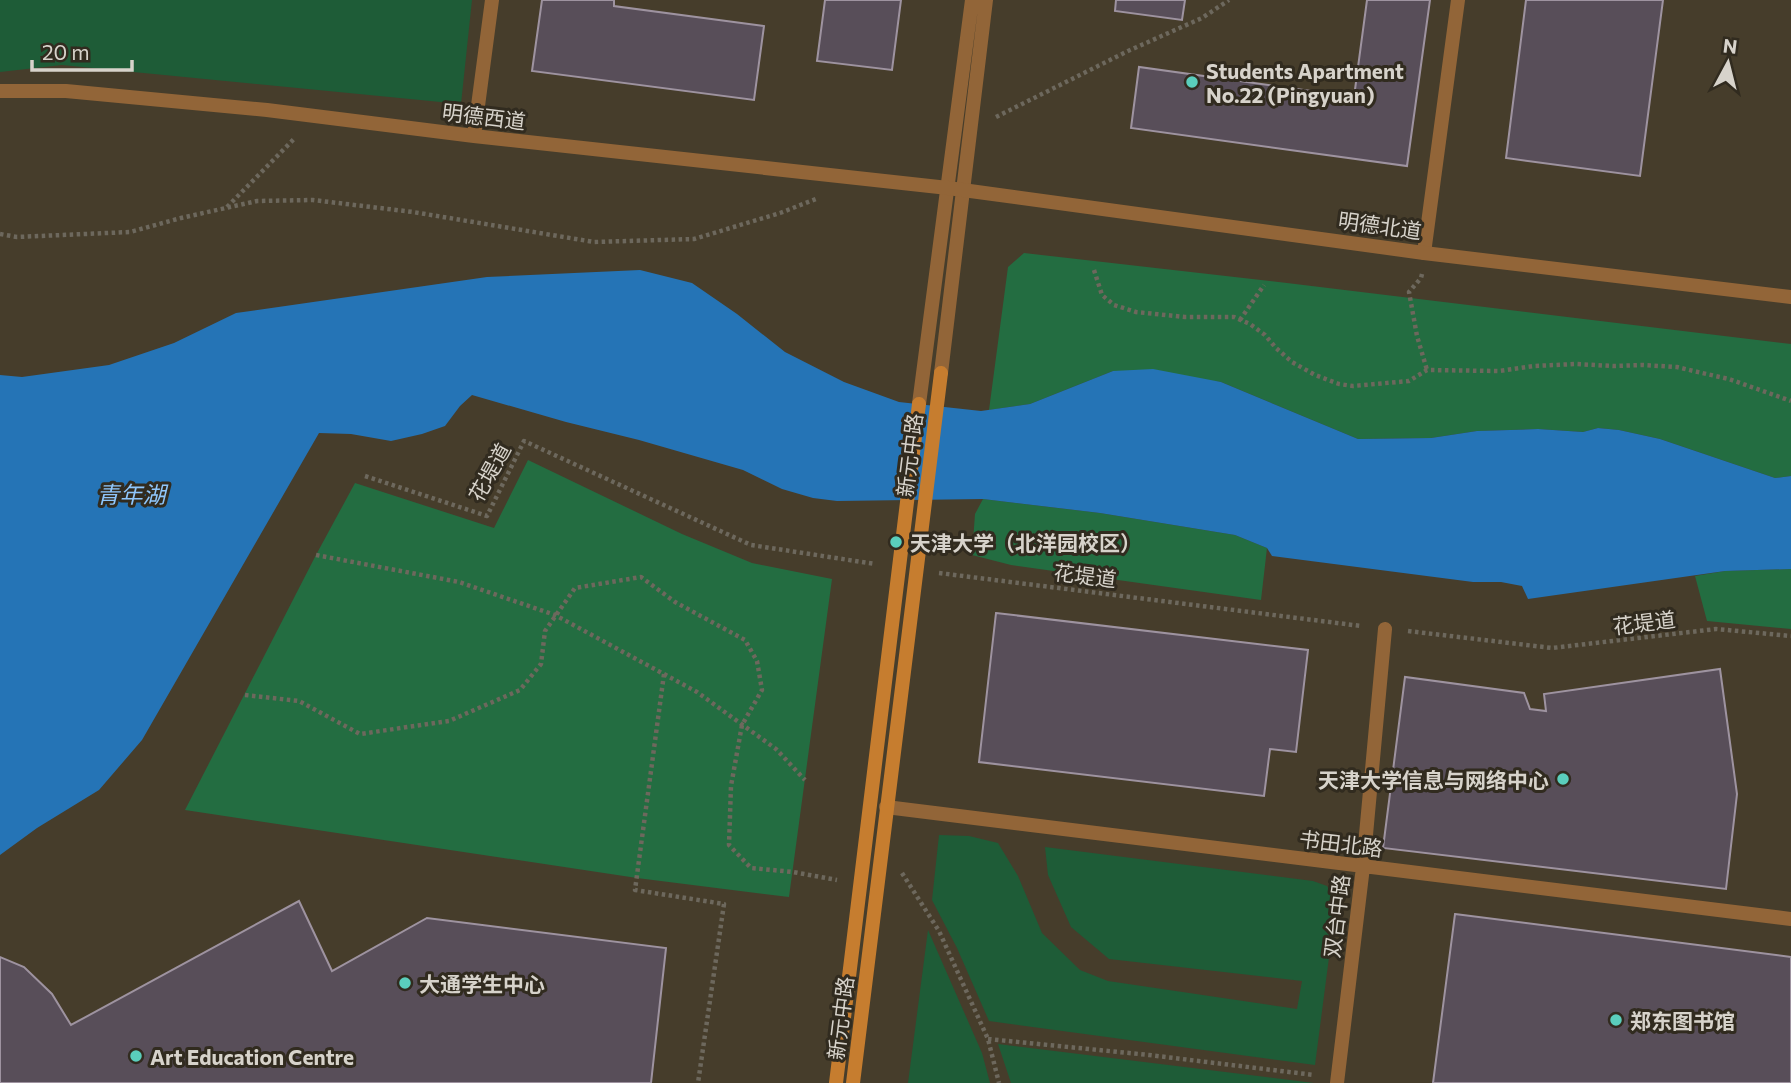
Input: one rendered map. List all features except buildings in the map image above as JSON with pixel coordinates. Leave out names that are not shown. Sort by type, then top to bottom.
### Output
[{"type":"street","points":[[474,136],[492,0]]},
{"type":"street","name":"新元中路","points":[[853,1083],[941,373],[972,0]]},
{"type":"street","name":"新元中路","points":[[836,1083],[919,404],[956,189],[970,130],[986,0]]},
{"type":"street","points":[[1424,253],[1458,0]]},
{"type":"street","name":"明德西道","points":[[0,91],[66,91],[317,116],[956,189]]},
{"type":"street","name":"明德北道","points":[[956,189],[1424,253],[1791,297]]},
{"type":"street","name":"双台中路","points":[[1337,1080],[1363,867],[1385,629]]},
{"type":"street","name":"书田北路","points":[[887,807],[1791,919]]},
{"type":"path","points":[[970,130],[1128,51],[1202,18],[1229,0]]},
{"type":"path","points":[[226,207],[317,116]]},
{"type":"path","points":[[0,234],[17,237],[130,232],[257,201],[313,200],[413,212],[594,242],[694,239],[816,199]]},
{"type":"path","points":[[1424,253],[1421,278],[1409,292],[1427,370]]},
{"type":"path","points":[[1094,270],[1102,295],[1114,305],[1136,312],[1160,315],[1234,317],[1265,335],[1292,362],[1339,384],[1409,381],[1427,370],[1499,371],[1576,364],[1677,367],[1728,379],[1791,401]]},
{"type":"path","points":[[1240,320],[1264,285]]},
{"type":"path","name":"花堤道","points":[[365,476],[487,516],[524,441],[751,545],[899,567]]},
{"type":"path","points":[[316,555],[459,582],[555,615],[697,692],[776,749],[805,780]]},
{"type":"path","name":"花堤道","points":[[916,570],[1552,648],[1716,629],[1791,636]]},
{"type":"path","points":[[245,695],[299,701],[360,734],[449,721],[520,690],[541,664],[545,631],[575,588],[641,577],[675,602],[745,640],[757,661],[762,690],[742,725],[731,786],[729,845],[751,868],[793,872],[860,884]]},
{"type":"path","points":[[664,674],[635,890],[724,904],[698,1083]]},
{"type":"path","points":[[883,843],[939,931],[988,1038],[999,1083]]},
{"type":"path","points":[[988,1038],[1149,1055],[1337,1080]]},
{"type":"shaded area","name":"天津大学（北洋园校区）","points":[[0,0],[1791,0],[1791,1083],[0,1083]]},
{"type":"green space","points":[[0,0],[472,0],[461,104],[62,65],[0,72]]},
{"type":"green space","points":[[1024,253],[1791,344],[1791,476],[1775,478],[1660,439],[1598,428],[1583,432],[1538,429],[1477,431],[1431,438],[1358,439],[1221,382],[1113,371],[1030,404],[989,410],[1008,267]]},
{"type":"green space","points":[[528,460],[682,534],[752,563],[832,579],[789,897],[637,878],[185,810],[355,483],[494,528]]},
{"type":"green space","points":[[983,499],[1100,513],[1235,535],[1267,548],[1261,600],[1011,565],[972,555],[975,514]]},
{"type":"green space","points":[[1791,569],[1791,629],[1707,621],[1695,576],[1725,571]]},
{"type":"green space","points":[[939,835],[969,836],[998,843],[1018,876],[1042,933],[1080,970],[1108,981],[1297,1009],[1302,981],[1109,959],[1071,927],[1048,875],[1045,847],[1313,881],[1327,886],[1335,899],[1334,919],[1315,1065],[989,1021],[957,948],[932,900]]},
{"type":"green space","points":[[928,930],[982,1053],[990,1083],[908,1083]]},
{"type":"green space","points":[[998,1044],[1314,1083],[1011,1083]]},
{"type":"water","name":"青年湖","points":[[640,270],[692,283],[785,352],[844,382],[899,402],[981,411],[1030,404],[1113,371],[1153,369],[1221,382],[1358,439],[1431,438],[1477,431],[1538,429],[1583,432],[1598,428],[1660,439],[1775,478],[1791,476],[1791,569],[1725,571],[1528,599],[1522,586],[1272,556],[1267,548],[1235,535],[1100,513],[983,499],[837,501],[813,498],[782,489],[743,470],[472,395],[445,426],[422,434],[391,441],[351,434],[319,433],[142,740],[99,790],[37,828],[0,855],[0,375],[22,377],[109,365],[174,343],[236,313],[487,277]]},
{"type":"place","name":"Students Apartment No.22 (Pingyuan)","points":[[1192,82]]},
{"type":"place","name":"天津大学（北洋园校区）","points":[[896,542]]},
{"type":"place","name":"天津大学信息与网络中心","points":[[1563,779]]},
{"type":"place","name":"大通学生中心","points":[[405,983]]},
{"type":"place","name":"郑东图书馆","points":[[1616,1020]]},
{"type":"place","name":"Art Education Centre","points":[[136,1056]]}]
